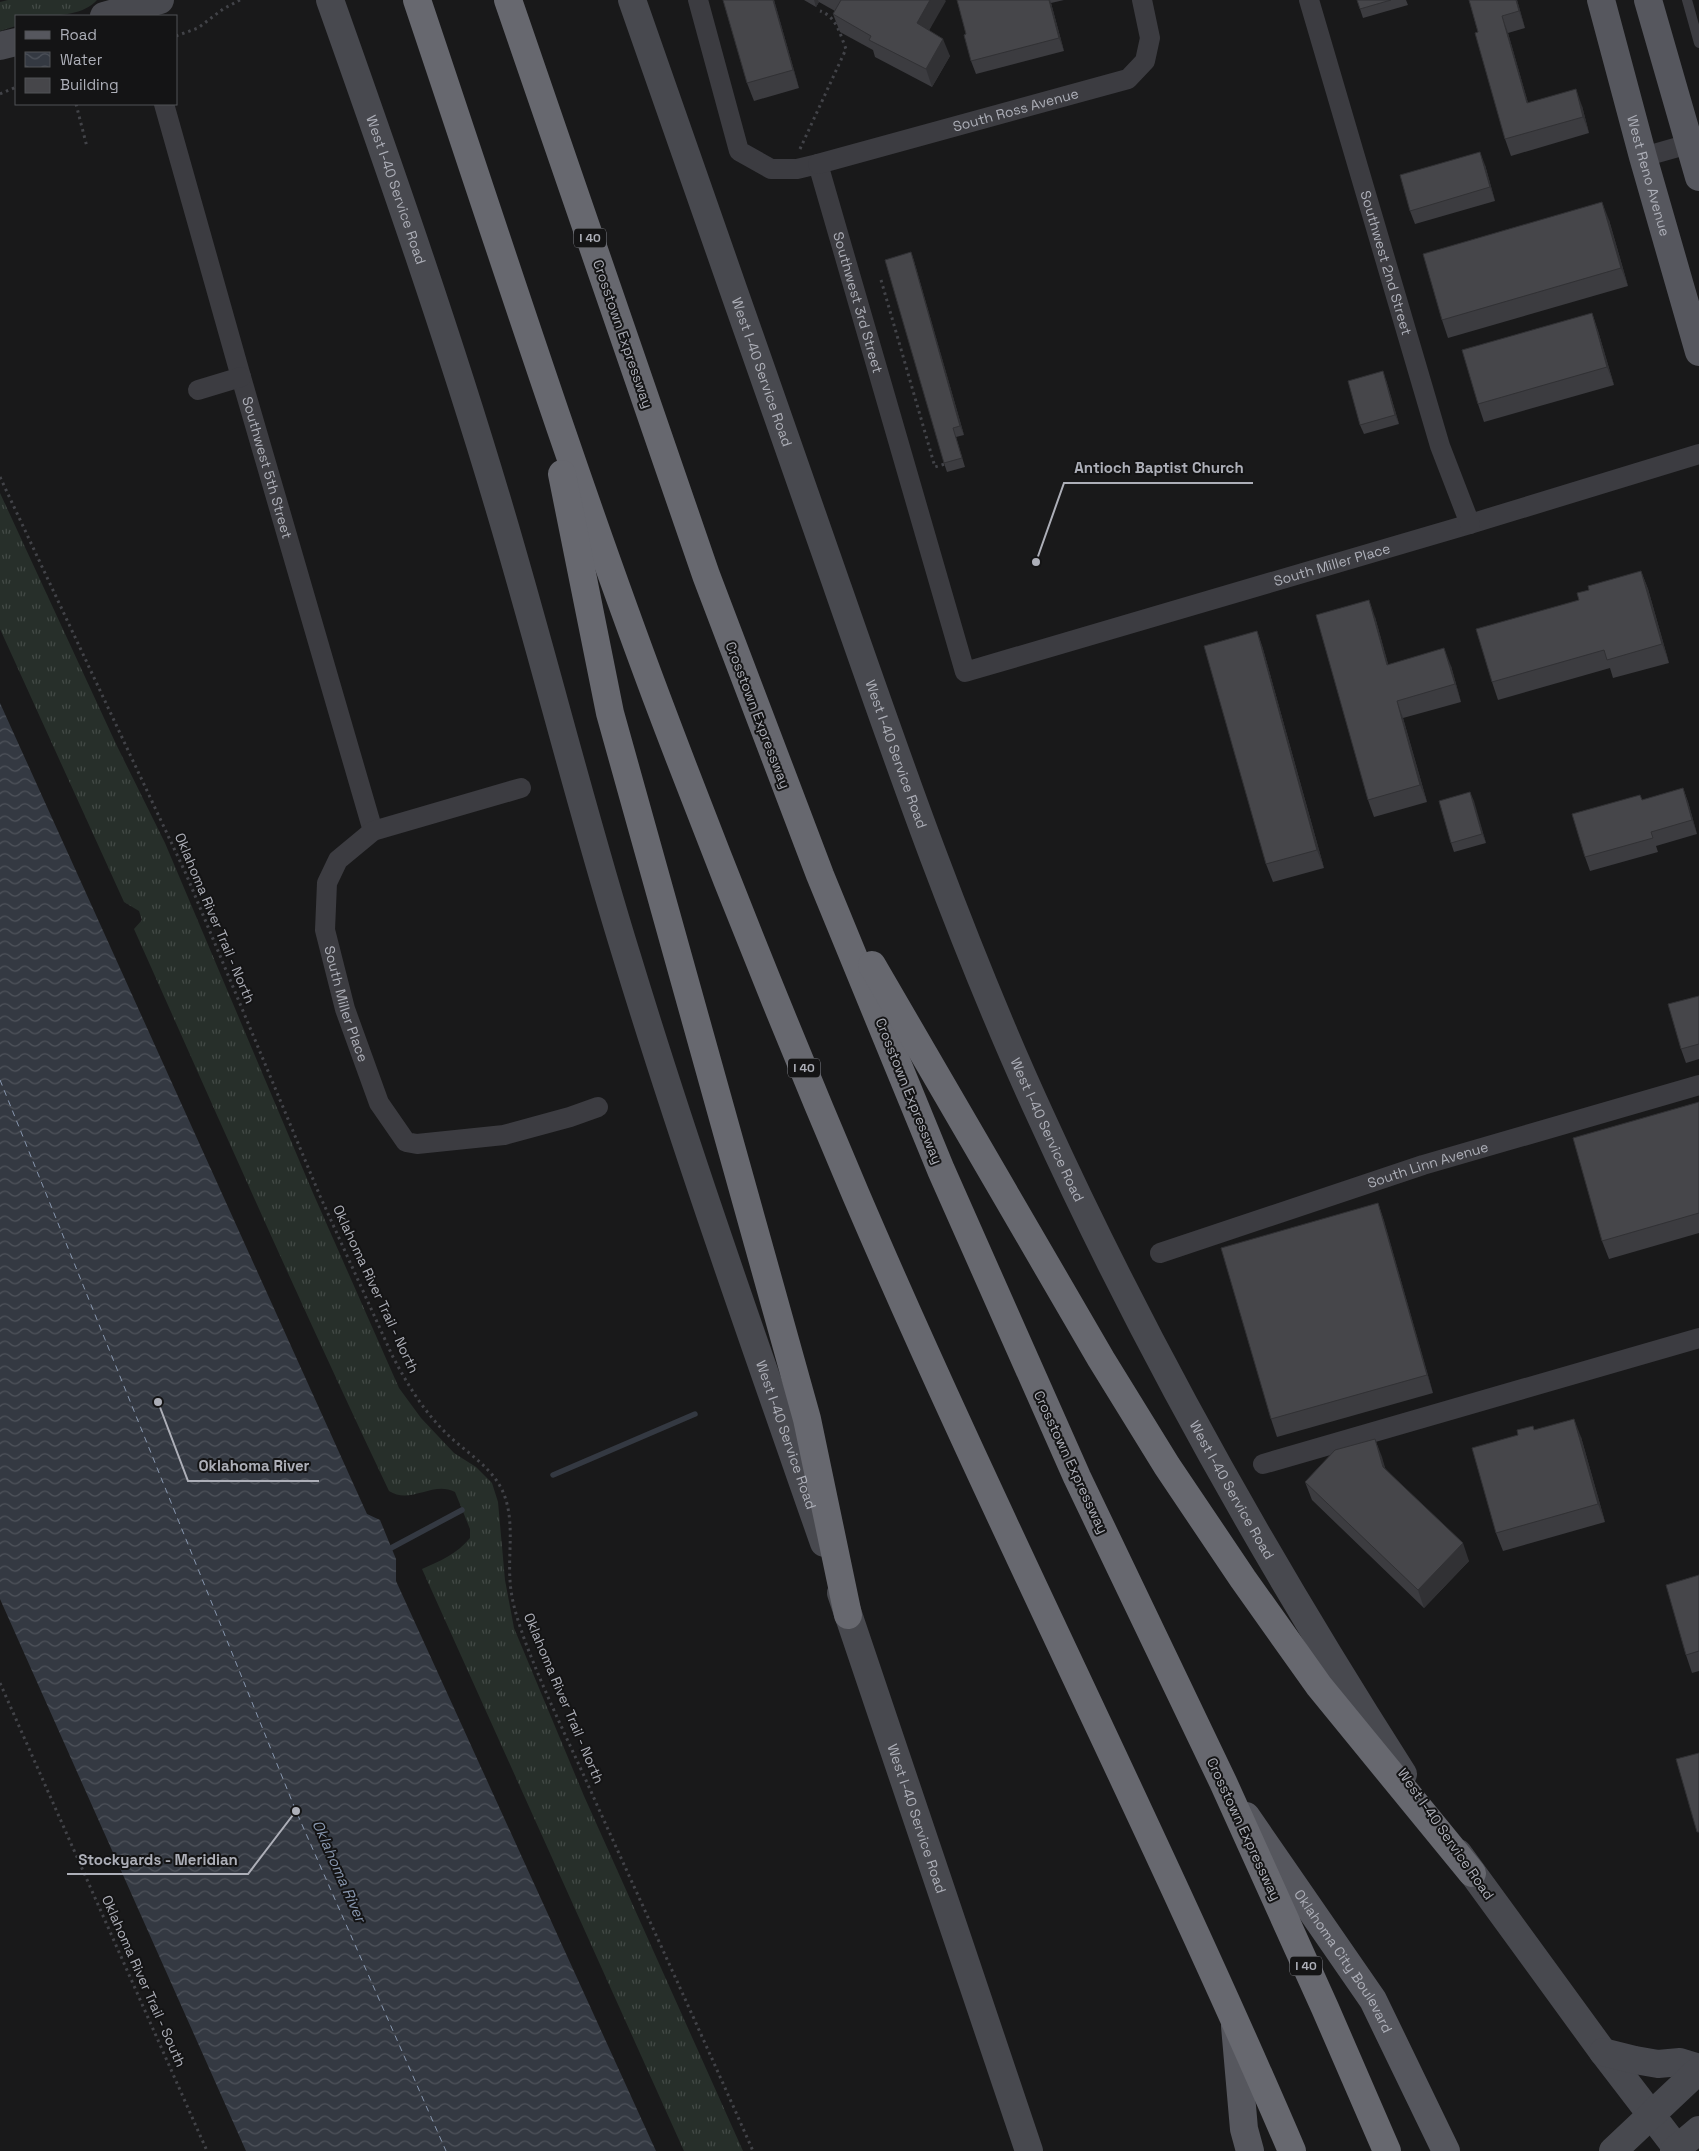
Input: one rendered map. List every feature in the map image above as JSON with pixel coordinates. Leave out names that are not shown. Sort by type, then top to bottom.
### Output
[{"type":"highway","name":"Crosstown Expressway","points":[[508,0],[706,575],[820,875],[941,1170],[1077,1477],[1223,1782],[1387,2151]]},
{"type":"highway","name":"I 40","points":[[419,7],[544,379],[656,694],[755,950],[851,1182],[973,1458],[1234,2019],[1292,2151]]},
{"type":"highway","points":[[544,379],[610,713],[807,1419],[848,1615]]},
{"type":"highway","points":[[820,875],[1100,1359],[1166,1466],[1243,1580],[1319,1686],[1472,1873]]},
{"type":"main road","name":"West I-40 Service Road","points":[[330,0],[382,146],[465,395],[501,513],[577,788],[632,975],[1029,2151]]},
{"type":"main road","name":"West I-40 Service Road","points":[[632,0],[884,719],[934,855],[988,996],[1040,1117],[1101,1244],[1204,1444],[1342,1678],[1404,1775],[1472,1873],[1677,2150]]},
{"type":"main road","name":"West Reno Avenue","points":[[1601,0],[1643,157],[1699,352]]},
{"type":"main road","points":[[1648,0],[1694,142],[1699,177]]},
{"type":"main road","points":[[108,15],[143,6]]},
{"type":"main road","points":[[0,46],[15,42]]},
{"type":"main road","name":"Oklahoma City Boulevard","points":[[1223,1782],[1373,2000],[1441,2142]]},
{"type":"main road","points":[[1234,2019],[1244,2129],[1250,2151]]},
{"type":"main road","points":[[1603,2052],[1658,2064],[1680,2062],[1699,2069],[1613,2151]]},
{"type":"main road","points":[[1677,2150],[1699,2130]]},
{"type":"street","points":[[698,0],[740,151],[771,169],[797,169],[818,164]]},
{"type":"street","name":"South Ross Avenue","points":[[818,164],[1128,80],[1145,61],[1150,38],[1142,0]]},
{"type":"street","name":"Southwest 2nd Street","points":[[1309,0],[1440,446],[1470,524]]},
{"type":"street","name":"Southwest 5th Street","points":[[164,105],[372,831]]},
{"type":"street","points":[[1643,157],[1694,142]]},
{"type":"street","name":"Southwest 3rd Street","points":[[818,164],[965,672]]},
{"type":"street","points":[[198,390],[241,377]]},
{"type":"street","name":"South Miller Place","points":[[965,672],[1470,524],[1699,454]]},
{"type":"street","name":"South Miller Place","points":[[521,788],[372,831],[338,860],[327,883],[325,930],[345,1009],[378,1102],[406,1142],[417,1144],[504,1134],[570,1117],[598,1107]]},
{"type":"street","name":"South Linn Avenue","points":[[1160,1253],[1423,1165],[1699,1085]]},
{"type":"street","points":[[1263,1464],[1699,1338]]},
{"type":"lane","points":[[1687,0],[1699,43]]},
{"type":"path","points":[[178,35],[198,28],[223,9],[240,0]]},
{"type":"path","points":[[797,169],[796,156],[846,49],[835,23],[828,14],[820,11]]},
{"type":"path","points":[[0,94],[15,87]]},
{"type":"path","points":[[76,105],[87,147]]},
{"type":"path","points":[[881,280],[935,467],[945,464]]},
{"type":"path","name":"Oklahoma River Trail - North","points":[[0,477],[186,874],[320,1196],[392,1355],[404,1378],[430,1416],[448,1436],[486,1468],[503,1490],[509,1512],[512,1599],[526,1642],[632,1884],[753,2151]]},
{"type":"path","name":"Oklahoma River Trail - South","points":[[0,1683],[207,2151]]},
{"type":"green space","points":[[8,0],[97,0],[81,11],[71,13],[60,15],[15,15],[15,26],[0,31],[0,2]]},
{"type":"green space","points":[[0,493],[116,744],[165,843],[313,1193],[399,1388],[421,1418],[454,1453],[476,1467],[492,1483],[498,1502],[505,1580],[514,1628],[584,1796],[743,2151],[684,2151],[422,1569],[454,1553],[470,1538],[470,1529],[455,1492],[447,1489],[438,1489],[397,1495],[389,1491],[228,1141],[134,929],[142,920],[139,911],[124,902],[0,629]]},
{"type":"water","name":"Oklahoma River","points":[[0,703],[367,1514],[380,1520],[396,1559],[396,1581],[656,2151],[246,2151],[0,1599]]},
{"type":"building","points":[[723,0],[773,0],[793,70],[747,83]]},
{"type":"building","points":[[841,0],[930,0],[917,23],[943,39],[926,69],[869,40],[871,36],[833,14]]},
{"type":"building","points":[[957,0],[1049,0],[1059,38],[971,61]]},
{"type":"building","points":[[1357,0],[1391,0],[1360,9]]},
{"type":"building","points":[[1469,0],[1516,0],[1519,11],[1502,16],[1527,103],[1576,89],[1583,117],[1505,139],[1475,33],[1478,32]]},
{"type":"building","points":[[1480,152],[1490,187],[1410,211],[1400,175]]},
{"type":"building","points":[[1602,202],[1621,268],[1442,320],[1423,254]]},
{"type":"building","points":[[911,252],[960,426],[953,428],[962,458],[944,463],[885,260]]},
{"type":"building","points":[[1592,313],[1607,367],[1478,404],[1462,350]]},
{"type":"building","points":[[1383,371],[1395,415],[1360,425],[1348,381]]},
{"type":"building","points":[[1641,571],[1662,644],[1607,660],[1604,650],[1492,682],[1476,629],[1579,600],[1577,593],[1589,590],[1588,586]]},
{"type":"building","points":[[1369,600],[1387,665],[1444,648],[1455,684],[1397,701],[1420,785],[1368,800],[1316,615]]},
{"type":"building","points":[[1257,631],[1317,850],[1266,864],[1204,646]]},
{"type":"building","points":[[1683,788],[1692,820],[1651,832],[1653,838],[1585,857],[1572,814],[1640,795],[1642,800]]},
{"type":"building","points":[[1470,792],[1482,834],[1451,843],[1439,801]]},
{"type":"building","points":[[1699,996],[1699,1044],[1681,1049],[1668,1004]]},
{"type":"building","points":[[1699,1102],[1699,1213],[1602,1241],[1573,1138]]},
{"type":"building","points":[[1378,1203],[1427,1375],[1271,1419],[1221,1248]]},
{"type":"building","points":[[1574,1419],[1598,1504],[1496,1533],[1472,1448],[1518,1435],[1517,1430],[1533,1426],[1534,1430]]},
{"type":"building","points":[[1375,1439],[1383,1467],[1463,1543],[1418,1590],[1305,1482],[1335,1450]]},
{"type":"building","points":[[1699,1575],[1699,1651],[1686,1655],[1666,1585]]},
{"type":"building","points":[[1699,1753],[1699,1832],[1697,1832],[1676,1759]]},
{"type":"waterway","points":[[553,1475],[695,1414]]},
{"type":"waterway","points":[[391,1548],[462,1510]]},
{"type":"ferry route","points":[[0,1080],[296,1811],[446,2151]]},
{"type":"place","name":"Antioch Baptist Church","points":[[1036,562]]},
{"type":"place","name":"Oklahoma River","points":[[158,1402]]},
{"type":"place","name":"Stockyards - Meridian","points":[[296,1811]]}]
